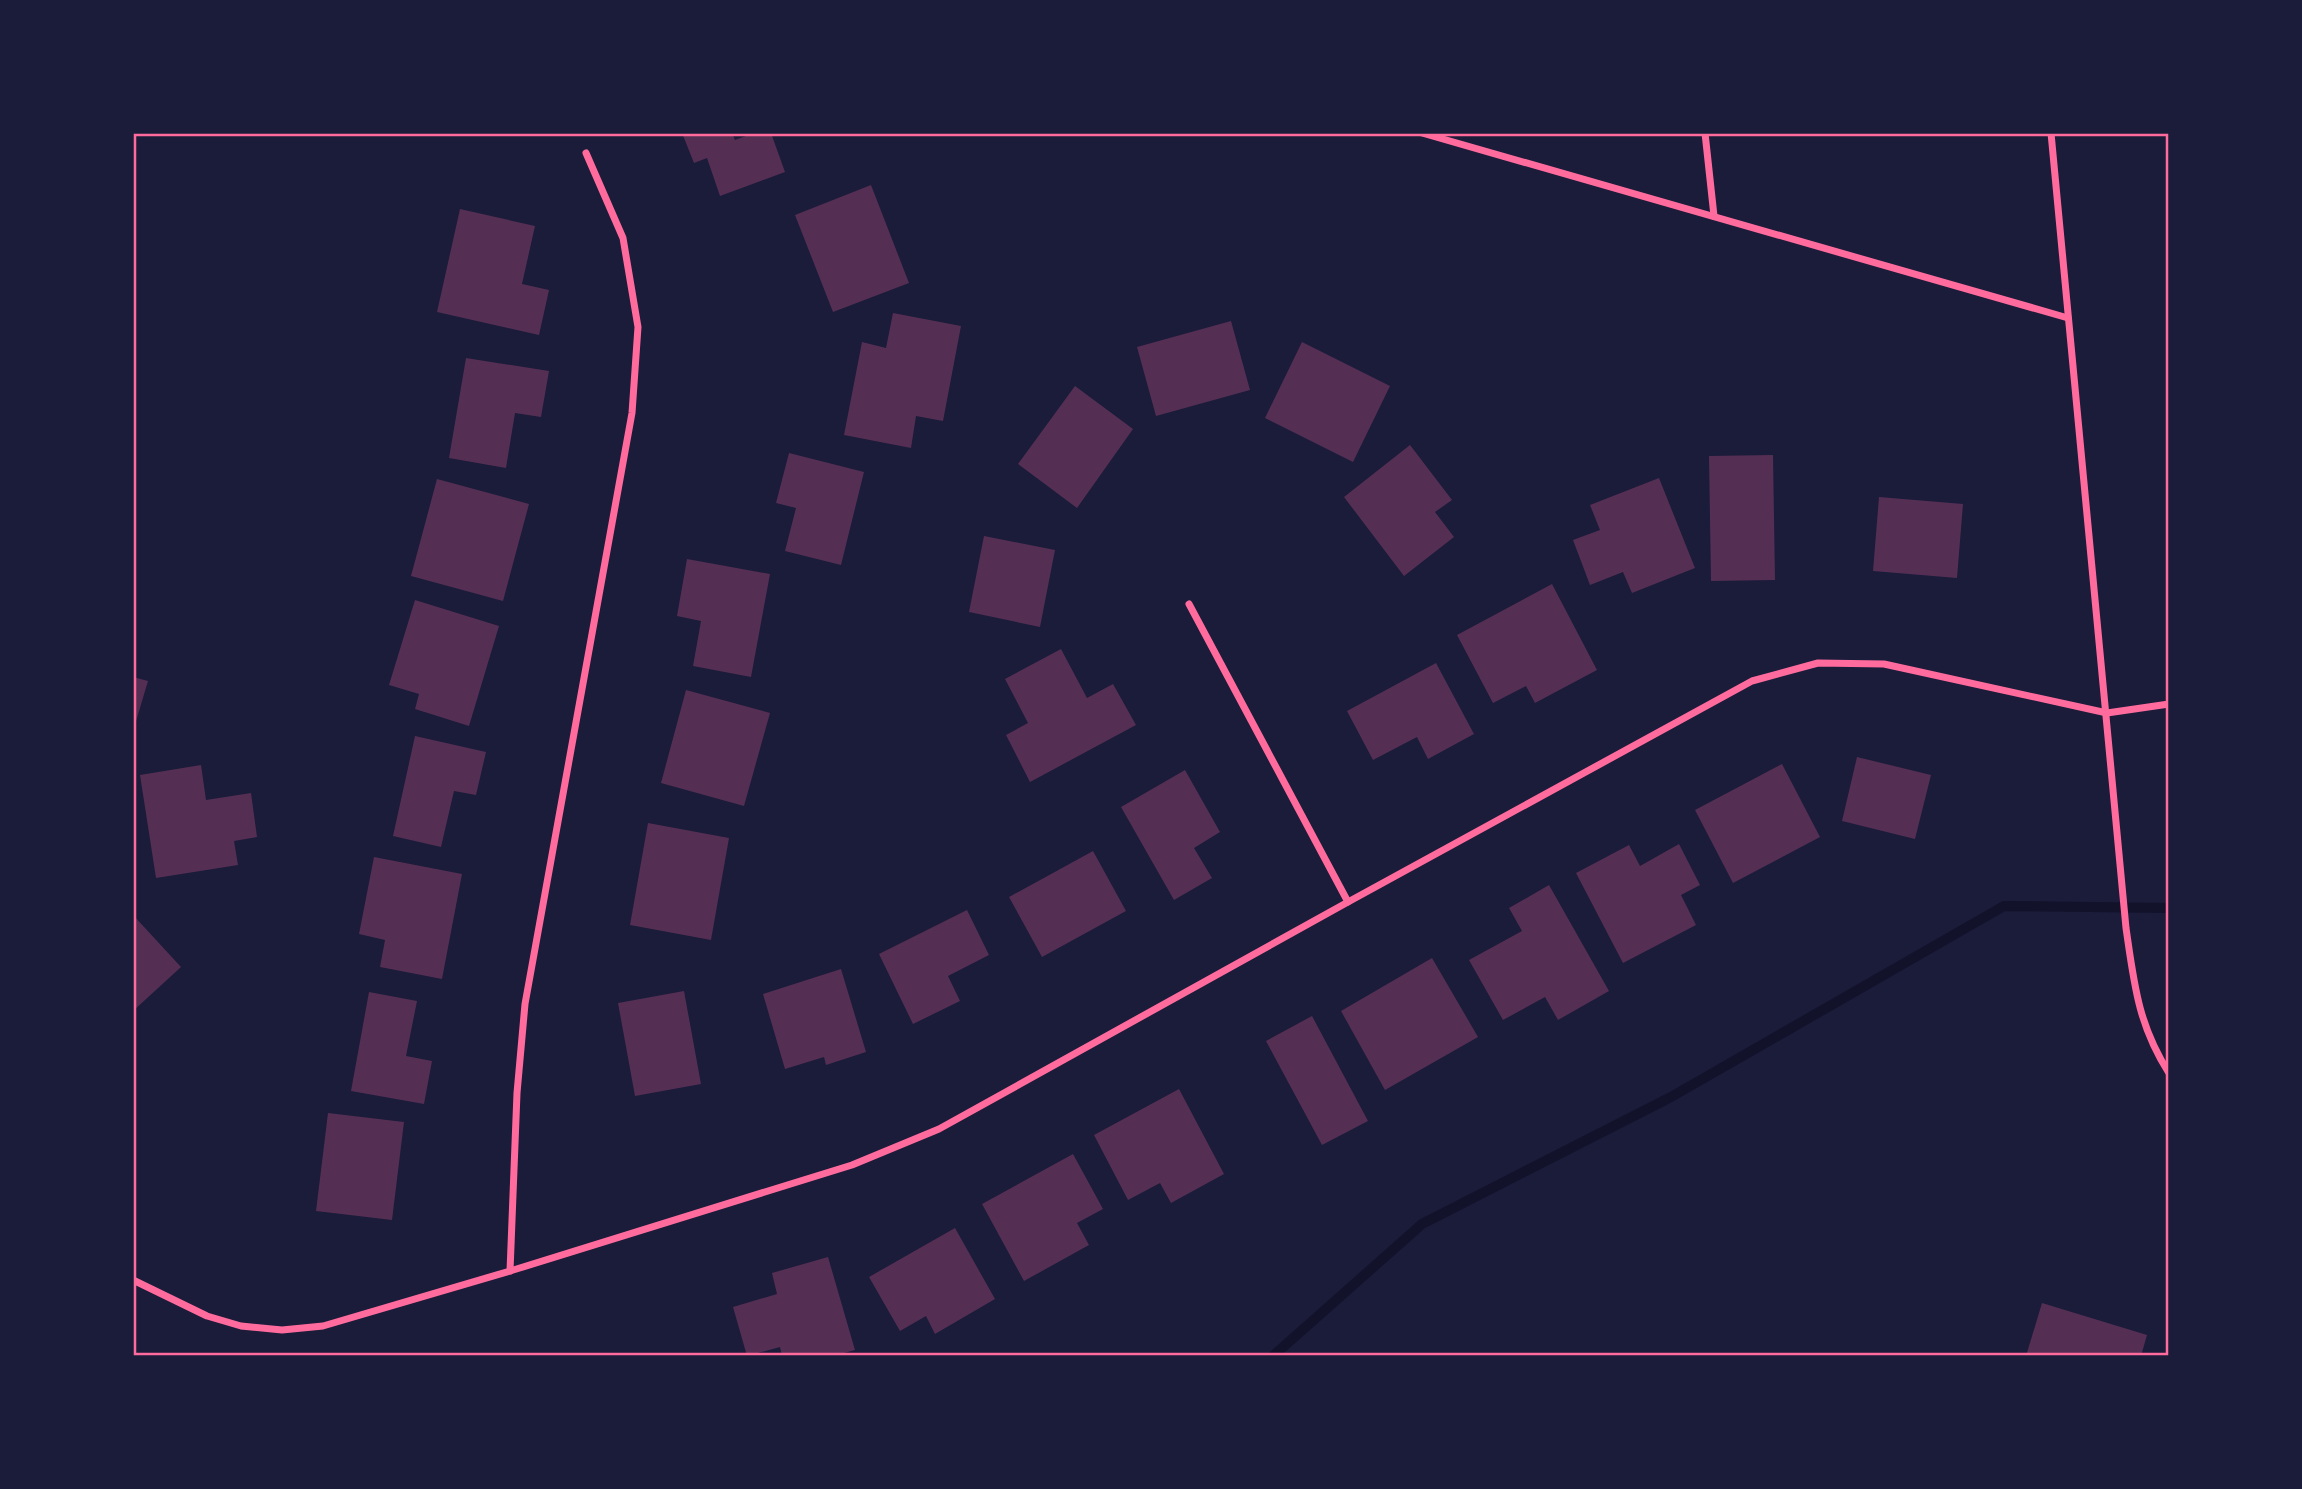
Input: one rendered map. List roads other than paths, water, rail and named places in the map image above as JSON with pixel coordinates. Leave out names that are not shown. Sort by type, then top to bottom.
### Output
[{"type":"street","points":[[1422,133],[2067,318]]},
{"type":"street","points":[[1705,133],[1714,216]]},
{"type":"street","points":[[2051,133],[2126,929],[2137,1006],[2158,1056],[2169,1073]]},
{"type":"street","points":[[510,1271],[517,1093],[524,1004],[632,413],[638,327],[622,238],[586,153]]},
{"type":"street","points":[[1189,604],[1348,902]]},
{"type":"street","points":[[133,1280],[207,1315],[241,1326],[282,1330],[323,1326],[852,1165],[939,1129],[1752,681],[1818,663],[1884,664],[2107,713],[2169,704]]},
{"type":"waterway","points":[[1273,1356],[1422,1224],[1671,1097],[2004,906],[2169,908]]}]
